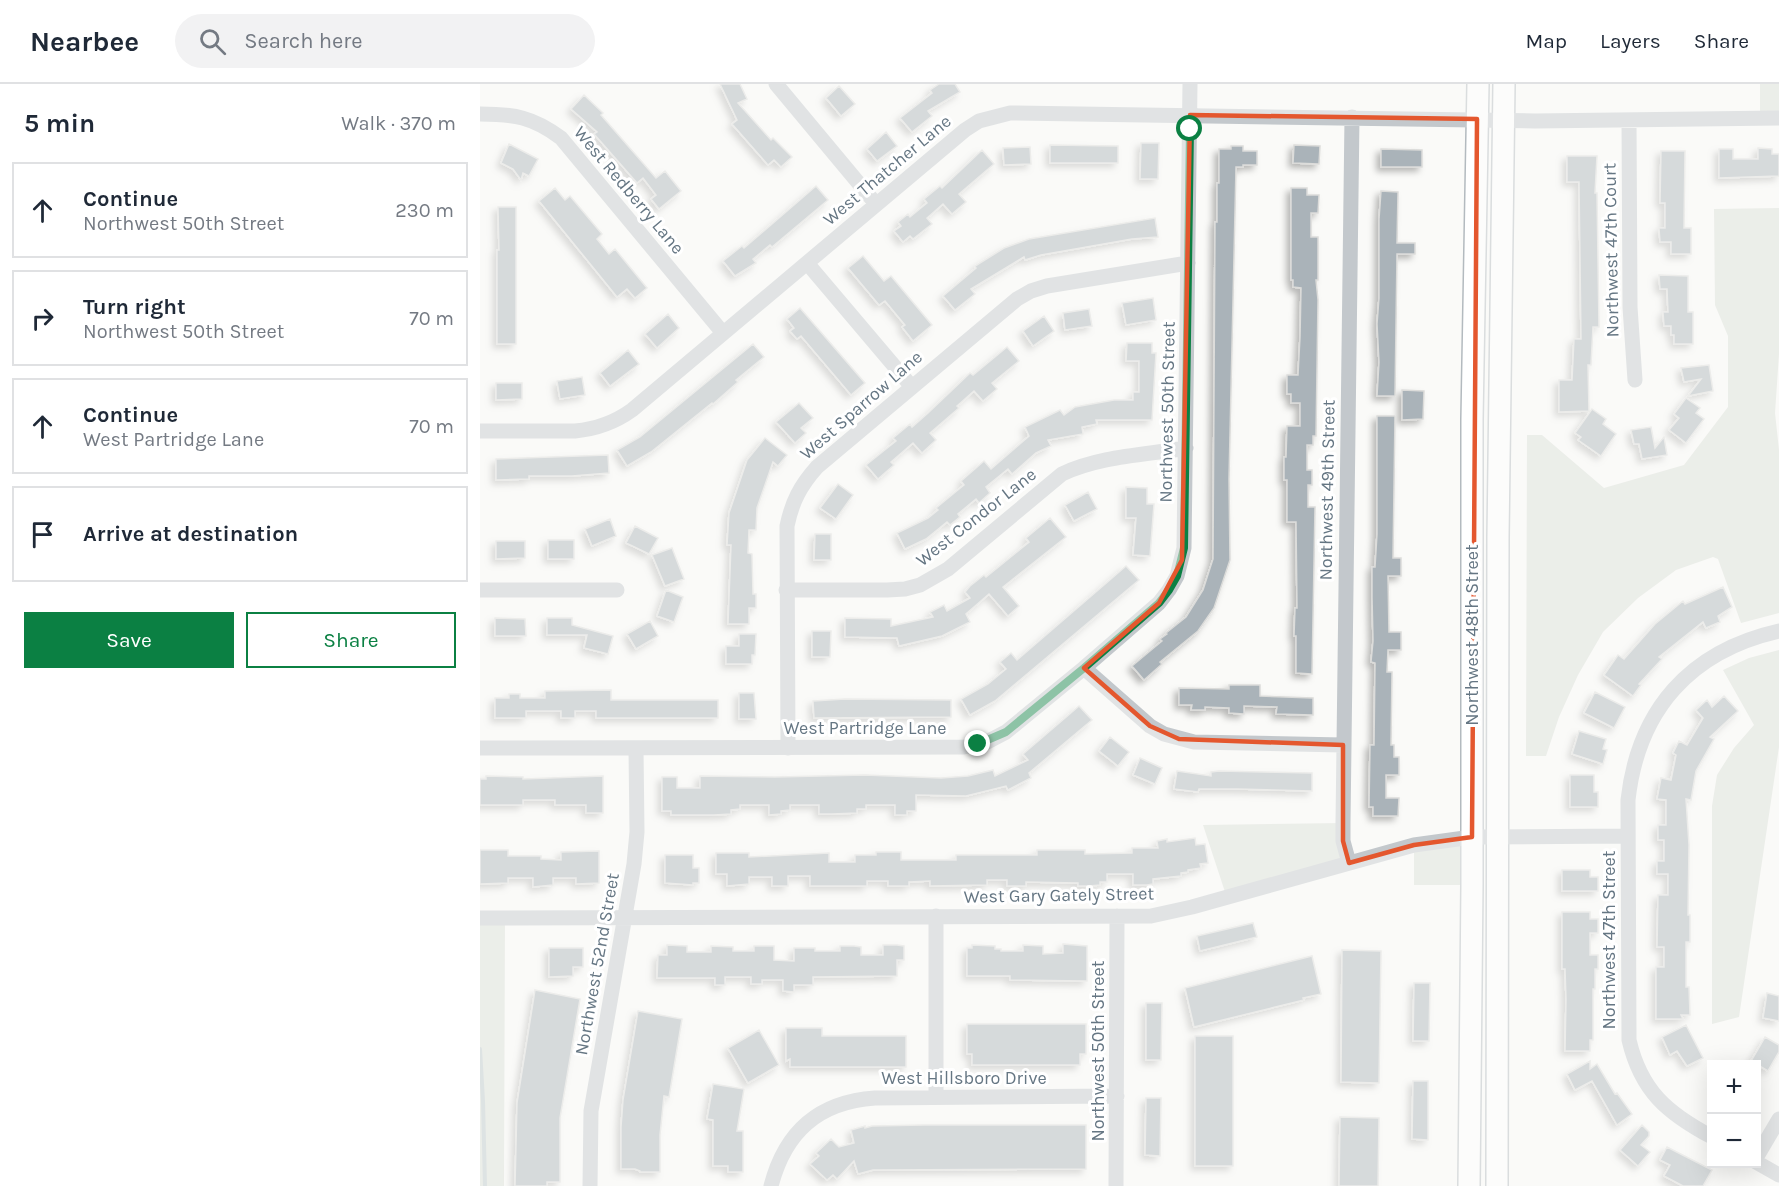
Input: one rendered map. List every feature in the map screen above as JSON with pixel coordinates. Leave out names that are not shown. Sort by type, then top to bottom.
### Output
[{"type":"main road","name":"Northwest 48th Street","points":[[1469,1186],[1472,419],[1478,84]]},
{"type":"main road","name":"Northwest 48th Street","points":[[1497,1186],[1498,537],[1504,84]]},
{"type":"street","points":[[776,84],[876,204]]},
{"type":"street","points":[[1190,84],[1190,115]]},
{"type":"street","name":"West Thatcher Lane","points":[[480,431],[575,431],[606,426],[632,410],[964,129],[994,116],[1010,113],[1629,120],[1779,118]]},
{"type":"street","name":"West Redberry Lane","points":[[480,114],[512,115],[530,119],[561,138],[723,333]]},
{"type":"street","name":"Northwest 50th Street","points":[[1084,668],[1159,603],[1177,576],[1184,548],[1190,115]]},
{"type":"street","name":"Northwest 49th Street","points":[[1349,863],[1343,841],[1343,745],[1352,117]]},
{"type":"street","name":"Northwest 47th Court","points":[[1629,120],[1630,307],[1635,380]]},
{"type":"street","points":[[807,263],[912,387]]},
{"type":"street","name":"West Sparrow Lane","points":[[788,748],[787,526],[791,507],[799,489],[817,467],[1017,299],[1031,291],[1047,285],[1188,263]]},
{"type":"street","name":"West Condor Lane","points":[[786,590],[887,590],[920,585],[948,569],[1062,474],[1094,463],[1186,448]]},
{"type":"street","points":[[480,590],[617,590]]},
{"type":"street","name":"Northwest 47th Street","points":[[1707,1134],[1688,1124],[1664,1106],[1642,1077],[1632,1052],[1627,1027],[1630,777],[1649,725],[1666,698],[1689,675],[1724,650],[1779,631]]},
{"type":"street","points":[[1084,668],[1150,726],[1179,739],[1194,742],[1343,745]]},
{"type":"street","name":"West Partridge Lane","points":[[480,748],[964,747],[978,744],[1006,732],[1084,668]]},
{"type":"street","name":"Northwest 52nd Street","points":[[590,1186],[591,1111],[636,848],[636,749]]},
{"type":"street","name":"West Gary Gately Street","points":[[480,918],[1151,916],[1173,912],[1414,845],[1472,837],[1628,836]]},
{"type":"street","points":[[936,916],[936,1097]]},
{"type":"street","name":"Northwest 50th Street","points":[[1116,1186],[1118,916]]},
{"type":"street","name":"West Hillsboro Drive","points":[[771,1186],[779,1160],[789,1142],[815,1116],[826,1109],[859,1099],[1117,1096]]},
{"type":"street","points":[[1761,1151],[1779,1119]]},
{"type":"street","points":[[1761,1163],[1779,1175]]},
{"type":"highlighted area","points":[[1190,115],[1477,119],[1472,837],[1414,845],[1349,863],[1343,841],[1343,745],[1179,739],[1150,726],[1084,668],[1159,603],[1182,560]]},
{"type":"shaded area","points":[[1760,84],[1779,84],[1779,118],[1760,118]]},
{"type":"shaded area","points":[[1779,208],[1779,354],[1775,413],[1779,450],[1779,613],[1741,623],[1718,559],[1713,557],[1676,570],[1638,598],[1603,632],[1578,675],[1559,717],[1546,756],[1526,756],[1527,435],[1542,435],[1604,488],[1684,465],[1728,407],[1728,336],[1715,305],[1714,209]]},
{"type":"shaded area","points":[[1779,650],[1779,747],[1739,1017],[1712,1024],[1712,806],[1717,775],[1734,748],[1754,725],[1723,670],[1749,658]]},
{"type":"shaded area","points":[[1343,823],[1349,863],[1227,898],[1203,825]]},
{"type":"shaded area","points":[[1472,837],[1472,885],[1414,885],[1414,845]]},
{"type":"shaded area","points":[[505,917],[504,1186],[480,1186],[480,918]]},
{"type":"building","points":[[720,84],[740,84],[747,99],[738,103],[771,140],[773,138],[792,157],[781,167],[774,160],[768,165],[732,124],[737,120]]},
{"type":"building","points":[[939,84],[955,84],[960,92],[928,111],[932,116],[912,132],[900,118],[932,93],[930,90]]},
{"type":"building","points":[[839,86],[855,104],[841,116],[826,98]]},
{"type":"building","points":[[584,95],[603,113],[601,115],[656,178],[665,171],[681,191],[659,209],[651,199],[656,195],[643,178],[637,183],[594,134],[597,132],[571,109]]},
{"type":"building","points":[[886,132],[897,146],[877,161],[867,149]]},
{"type":"building","points":[[1141,143],[1159,143],[1158,179],[1140,179]]},
{"type":"building","points":[[509,144],[538,159],[529,176],[523,173],[521,180],[513,169],[501,163]]},
{"type":"building","points":[[1050,145],[1118,146],[1118,163],[1050,163]]},
{"type":"building","points":[[1294,145],[1320,146],[1319,164],[1293,163]]},
{"type":"building","points":[[1231,146],[1243,146],[1243,151],[1257,151],[1257,165],[1236,167],[1229,479],[1230,560],[1214,608],[1198,631],[1160,662],[1162,664],[1144,680],[1132,666],[1186,617],[1203,590],[1213,559],[1215,222],[1217,222],[1219,149],[1231,149]]},
{"type":"building","points":[[1030,147],[1031,164],[1004,165],[1003,148]]},
{"type":"building","points":[[1758,148],[1772,149],[1772,154],[1779,154],[1779,176],[1719,178],[1719,149],[1733,149],[1733,159],[1758,159]]},
{"type":"building","points":[[1381,149],[1422,150],[1422,167],[1381,167]]},
{"type":"building","points":[[982,150],[994,164],[959,194],[966,202],[952,214],[943,204],[927,218],[932,224],[913,239],[910,236],[903,242],[894,231],[901,226],[898,222],[908,214],[910,217],[927,203],[924,199],[940,186],[942,188]]},
{"type":"building","points":[[1661,151],[1685,151],[1684,228],[1691,228],[1691,254],[1671,254],[1671,242],[1660,242],[1659,228],[1665,228],[1665,203],[1660,203]]},
{"type":"building","points":[[1567,156],[1597,156],[1595,193],[1597,193],[1599,327],[1593,327],[1591,365],[1588,365],[1589,411],[1559,412],[1559,380],[1572,380],[1574,339],[1581,339],[1579,182],[1567,182]]},
{"type":"building","points":[[816,186],[828,200],[772,247],[770,245],[753,259],[756,263],[735,276],[723,261],[742,246],[744,248]]},
{"type":"building","points":[[555,188],[565,200],[570,196],[602,234],[597,239],[609,254],[615,249],[647,288],[635,298],[627,289],[617,297],[539,201]]},
{"type":"building","points":[[1291,188],[1307,188],[1307,195],[1319,195],[1318,213],[1311,213],[1311,237],[1318,237],[1316,436],[1313,436],[1313,445],[1307,445],[1307,470],[1312,470],[1312,485],[1308,485],[1308,507],[1315,507],[1312,674],[1296,673],[1296,636],[1294,636],[1295,608],[1297,608],[1296,522],[1287,522],[1287,480],[1284,480],[1287,426],[1300,426],[1300,403],[1291,403],[1291,394],[1287,394],[1287,375],[1298,375],[1301,288],[1293,287],[1293,280],[1291,280]]},
{"type":"building","points":[[1381,191],[1398,192],[1397,243],[1415,243],[1415,254],[1397,254],[1395,396],[1377,396]]},
{"type":"building","points":[[498,207],[516,207],[516,344],[497,344]]},
{"type":"building","points":[[1155,218],[1158,237],[1132,239],[1041,255],[1025,260],[1024,257],[971,289],[975,294],[955,310],[943,296],[976,268],[975,266],[1004,248],[1029,239]]},
{"type":"building","points":[[863,256],[884,281],[891,276],[932,325],[913,341],[902,327],[905,325],[885,301],[879,305],[848,268]]},
{"type":"building","points":[[1659,275],[1688,276],[1688,312],[1693,312],[1693,344],[1674,344],[1671,326],[1664,326],[1663,312],[1668,312],[1667,289],[1660,289]]},
{"type":"building","points":[[1153,298],[1156,320],[1126,325],[1122,303]]},
{"type":"building","points":[[800,308],[865,383],[851,395],[801,336],[797,339],[790,331],[794,328],[787,319]]},
{"type":"building","points":[[1089,309],[1092,326],[1065,330],[1063,313]]},
{"type":"building","points":[[668,314],[679,328],[657,348],[645,334]]},
{"type":"building","points":[[1044,316],[1054,331],[1033,346],[1023,331]]},
{"type":"building","points":[[1127,343],[1152,343],[1152,353],[1156,353],[1152,420],[1096,420],[1097,424],[1082,427],[1083,434],[1048,440],[1051,446],[1036,453],[1012,474],[1008,469],[986,487],[990,493],[979,503],[976,499],[958,514],[960,517],[950,525],[947,522],[926,539],[905,549],[897,533],[928,518],[938,510],[936,508],[964,485],[961,481],[984,461],[991,469],[1029,436],[1025,427],[1060,410],[1064,415],[1075,407],[1114,400],[1133,400],[1133,392],[1139,392],[1139,361],[1126,361]]},
{"type":"building","points":[[753,344],[764,357],[736,380],[738,382],[713,404],[651,452],[627,466],[617,450],[640,437]]},
{"type":"building","points":[[1007,347],[1019,361],[992,383],[997,389],[983,401],[974,391],[957,406],[959,408],[930,433],[936,440],[922,453],[913,443],[891,462],[894,465],[878,479],[866,465],[896,441],[893,438],[910,424],[912,427],[970,373],[973,375]]},
{"type":"building","points":[[628,350],[639,364],[610,386],[600,373]]},
{"type":"building","points":[[1709,365],[1713,391],[1688,396],[1701,379],[1684,382],[1681,368]]},
{"type":"building","points":[[582,377],[585,395],[560,399],[557,381]]},
{"type":"building","points":[[496,383],[522,383],[522,399],[496,400]]},
{"type":"building","points":[[1402,390],[1424,391],[1423,419],[1402,420]]},
{"type":"building","points":[[1686,398],[1700,408],[1696,413],[1704,419],[1686,443],[1669,430],[1679,418],[1674,414]]},
{"type":"building","points":[[799,403],[813,418],[801,428],[806,433],[795,443],[776,422]]},
{"type":"building","points":[[1592,409],[1606,419],[1603,424],[1616,434],[1601,456],[1578,440],[1581,437],[1575,433]]},
{"type":"building","points":[[1377,416],[1395,416],[1393,558],[1401,558],[1401,576],[1388,576],[1389,632],[1401,632],[1401,650],[1388,650],[1387,672],[1392,672],[1391,745],[1394,745],[1394,757],[1399,757],[1399,775],[1386,775],[1386,798],[1399,798],[1398,816],[1373,816],[1373,807],[1369,807],[1370,745],[1374,745],[1375,663],[1371,662],[1372,567],[1375,567],[1377,534]]},
{"type":"building","points":[[1651,427],[1655,448],[1664,437],[1667,455],[1642,459],[1639,444],[1634,444],[1631,430]]},
{"type":"building","points":[[765,438],[787,455],[778,466],[773,462],[757,508],[756,530],[749,530],[748,553],[752,554],[753,594],[756,594],[756,608],[749,608],[749,624],[728,624],[731,545],[727,545],[729,513],[747,460]]},
{"type":"building","points":[[608,455],[609,473],[529,476],[529,479],[496,480],[496,459]]},
{"type":"building","points":[[838,484],[853,495],[836,519],[820,508]]},
{"type":"building","points":[[1126,487],[1147,488],[1147,504],[1154,504],[1150,556],[1133,555],[1136,518],[1126,518]]},
{"type":"building","points":[[1088,492],[1097,509],[1074,521],[1065,505]]},
{"type":"building","points":[[1050,518],[1066,537],[1003,587],[1019,606],[1008,616],[989,594],[966,614],[970,622],[942,636],[899,646],[897,638],[845,637],[845,618],[891,619],[891,626],[933,617],[930,612],[944,605],[947,611],[970,598],[965,592],[970,586],[984,575],[986,577],[1029,542],[1026,538]]},
{"type":"building","points":[[610,519],[616,536],[592,546],[585,529]]},
{"type":"building","points":[[635,526],[658,538],[649,554],[626,543]]},
{"type":"building","points":[[815,534],[831,534],[831,560],[814,560]]},
{"type":"building","points":[[548,540],[574,540],[574,559],[548,559]]},
{"type":"building","points":[[496,541],[525,541],[525,558],[496,559]]},
{"type":"building","points":[[672,548],[684,579],[665,586],[652,555]]},
{"type":"building","points":[[1126,566],[1139,580],[995,701],[970,715],[961,699],[988,684],[1006,669],[1000,662],[1011,653],[1017,660]]},
{"type":"building","points":[[1723,587],[1732,607],[1718,616],[1720,622],[1706,628],[1703,622],[1659,657],[1662,659],[1639,684],[1641,685],[1633,696],[1604,675],[1618,655],[1624,659],[1655,624],[1683,601],[1685,604]]},
{"type":"building","points":[[666,590],[683,597],[674,622],[657,616]]},
{"type":"building","points":[[495,618],[525,619],[526,636],[495,636]]},
{"type":"building","points":[[547,618],[572,618],[572,625],[613,636],[608,654],[584,648],[587,635],[547,635]]},
{"type":"building","points":[[650,621],[658,636],[636,649],[627,634]]},
{"type":"building","points":[[812,631],[831,631],[830,657],[812,657]]},
{"type":"building","points":[[739,634],[756,634],[752,664],[726,664],[726,646],[739,646]]},
{"type":"building","points":[[1229,685],[1260,685],[1260,696],[1313,698],[1313,715],[1276,714],[1277,707],[1244,706],[1244,714],[1229,713],[1229,708],[1205,707],[1205,710],[1191,710],[1192,705],[1179,705],[1179,688],[1229,689]]},
{"type":"building","points":[[611,690],[611,700],[718,700],[718,718],[596,718],[596,711],[575,711],[575,718],[561,718],[561,711],[526,711],[526,718],[495,718],[495,698],[509,698],[509,694],[520,694],[520,698],[545,698],[545,691]]},
{"type":"building","points":[[1595,692],[1625,707],[1614,728],[1584,713]]},
{"type":"building","points":[[739,693],[754,693],[756,719],[739,719]]},
{"type":"building","points":[[1724,696],[1738,711],[1710,737],[1714,739],[1696,771],[1691,800],[1686,799],[1690,942],[1686,942],[1686,987],[1689,987],[1690,1015],[1681,1015],[1683,1019],[1656,1019],[1656,967],[1664,967],[1664,947],[1657,947],[1658,895],[1668,895],[1668,874],[1657,874],[1657,861],[1664,861],[1664,840],[1658,840],[1658,825],[1666,825],[1666,800],[1657,799],[1661,778],[1671,780],[1676,755],[1673,753],[1679,741],[1687,745],[1703,718],[1696,710],[1707,700],[1712,707]]},
{"type":"building","points":[[951,700],[951,717],[814,718],[813,701]]},
{"type":"building","points":[[1079,706],[1092,720],[1029,773],[1031,778],[1008,790],[1006,786],[966,796],[916,795],[916,811],[907,811],[907,815],[895,815],[895,805],[866,805],[866,809],[857,809],[857,813],[832,814],[819,814],[819,805],[790,805],[790,810],[781,811],[781,814],[769,815],[769,805],[740,805],[740,809],[731,810],[731,814],[714,815],[671,815],[671,811],[662,811],[662,777],[677,777],[677,788],[700,788],[700,776],[865,775],[941,778],[968,776],[993,770],[995,776],[1028,760],[1023,754]]},
{"type":"building","points":[[1579,731],[1606,739],[1603,749],[1607,750],[1603,764],[1572,754]]},
{"type":"building","points":[[1110,737],[1129,752],[1118,766],[1099,751]]},
{"type":"building","points":[[1140,758],[1162,768],[1155,784],[1133,775]]},
{"type":"building","points":[[1177,771],[1211,776],[1211,772],[1219,771],[1312,773],[1312,791],[1199,789],[1198,792],[1174,789]]},
{"type":"building","points":[[1570,775],[1594,775],[1594,792],[1598,792],[1598,807],[1570,807]]},
{"type":"building","points":[[486,776],[523,777],[523,779],[603,776],[603,813],[586,813],[586,805],[555,805],[555,800],[523,800],[523,805],[480,805],[480,779],[486,779]]},
{"type":"building","points":[[1195,838],[1196,845],[1205,844],[1208,863],[1200,864],[1201,868],[1181,873],[1181,876],[1153,879],[1153,884],[1147,885],[1133,885],[1133,874],[1107,874],[1107,882],[1089,886],[1078,886],[1078,883],[1026,882],[1026,886],[1007,886],[1007,880],[987,880],[987,885],[930,886],[930,881],[909,882],[909,886],[888,886],[888,881],[867,881],[867,886],[810,886],[810,876],[788,876],[788,886],[772,886],[772,877],[749,877],[749,884],[727,886],[727,874],[716,874],[716,853],[749,853],[749,857],[829,853],[829,862],[855,862],[855,855],[901,852],[901,860],[956,860],[956,855],[1037,855],[1037,850],[1085,850],[1085,854],[1132,853],[1132,848],[1158,848],[1157,841]]},
{"type":"building","points":[[480,850],[508,850],[508,856],[541,856],[541,859],[561,860],[561,852],[599,851],[599,883],[576,884],[576,878],[553,878],[553,885],[533,887],[533,878],[508,878],[508,883],[480,884]]},
{"type":"building","points":[[665,855],[693,855],[693,868],[699,868],[699,883],[693,883],[693,885],[665,883]]},
{"type":"building","points":[[1562,870],[1590,870],[1590,877],[1598,877],[1598,891],[1562,891]]},
{"type":"building","points":[[1562,912],[1590,912],[1590,919],[1598,919],[1598,933],[1590,933],[1590,955],[1598,955],[1598,969],[1595,969],[1595,989],[1593,989],[1593,1040],[1590,1040],[1590,1051],[1565,1051],[1566,999],[1565,969],[1562,969]]},
{"type":"building","points":[[1253,923],[1257,937],[1200,951],[1197,936]]},
{"type":"building","points":[[1063,944],[1087,946],[1087,981],[1010,980],[1010,976],[967,976],[967,948],[972,948],[972,945],[995,946],[995,949],[1001,949],[1001,951],[1023,951],[1023,945],[1043,946],[1043,954],[1063,953]]},
{"type":"building","points":[[667,945],[687,946],[687,952],[711,952],[711,946],[733,947],[733,951],[754,951],[754,946],[774,946],[774,960],[794,961],[794,948],[840,951],[840,946],[854,946],[861,947],[861,955],[883,955],[883,945],[897,945],[904,946],[904,960],[897,960],[897,976],[813,977],[813,985],[794,985],[794,992],[783,991],[783,980],[762,980],[762,984],[751,984],[751,977],[725,977],[725,985],[715,985],[715,978],[657,978],[658,955],[667,955]]},
{"type":"building","points":[[549,948],[583,948],[583,967],[573,967],[573,976],[549,977]]},
{"type":"building","points":[[1342,950],[1381,951],[1379,1083],[1341,1082]]},
{"type":"building","points":[[1312,956],[1321,994],[1194,1027],[1185,988]]},
{"type":"building","points":[[1414,983],[1430,983],[1429,1041],[1413,1041]]},
{"type":"building","points":[[535,990],[580,999],[560,1118],[560,1182],[547,1182],[547,1186],[515,1186],[517,1103]]},
{"type":"building","points":[[1767,993],[1779,996],[1779,1021],[1763,1018]]},
{"type":"building","points":[[1146,1003],[1162,1003],[1161,1060],[1146,1060]]},
{"type":"building","points":[[638,1011],[682,1019],[669,1097],[664,1096],[660,1135],[660,1172],[621,1169],[623,1100]]},
{"type":"building","points":[[967,1024],[1086,1024],[1086,1054],[1080,1054],[1080,1065],[972,1065],[972,1054],[967,1054]]},
{"type":"building","points":[[1686,1025],[1703,1058],[1687,1066],[1677,1051],[1670,1055],[1662,1037]]},
{"type":"building","points":[[786,1028],[822,1028],[822,1036],[906,1036],[906,1067],[790,1067],[790,1059],[786,1061]]},
{"type":"building","points":[[759,1030],[779,1065],[748,1083],[728,1048]]},
{"type":"building","points":[[1195,1036],[1233,1036],[1233,1166],[1195,1166]]},
{"type":"building","points":[[1765,1037],[1779,1045],[1779,1052],[1768,1071],[1761,1067],[1761,1060],[1752,1060]]},
{"type":"building","points":[[1590,1061],[1590,1069],[1597,1064],[1615,1094],[1617,1093],[1632,1114],[1617,1125],[1592,1081],[1575,1090],[1567,1074]]},
{"type":"building","points":[[1413,1081],[1428,1081],[1428,1140],[1412,1139]]},
{"type":"building","points":[[713,1084],[744,1089],[737,1131],[743,1131],[743,1172],[728,1172],[728,1166],[713,1166],[713,1120],[707,1119]]},
{"type":"building","points":[[1146,1098],[1161,1098],[1160,1156],[1145,1155]]},
{"type":"building","points":[[1340,1117],[1379,1118],[1378,1186],[1339,1186]]},
{"type":"building","points":[[924,1125],[1086,1125],[1086,1169],[873,1170],[858,1174],[854,1161],[837,1179],[833,1175],[827,1180],[810,1164],[819,1156],[816,1153],[831,1139],[839,1147],[854,1143],[851,1130],[865,1126],[865,1128]]},
{"type":"building","points":[[1642,1125],[1649,1132],[1649,1136],[1641,1145],[1650,1152],[1638,1166],[1620,1150]]},
{"type":"building","points":[[1667,1147],[1712,1170],[1703,1186],[1683,1186],[1664,1176],[1670,1165],[1660,1160]]},
{"type":"waterway","points":[[480,1049],[485,1186]]},
{"type":"route","points":[[978,744],[1006,732],[1084,668],[1159,603],[1177,576],[1184,548],[1190,129]]}]
